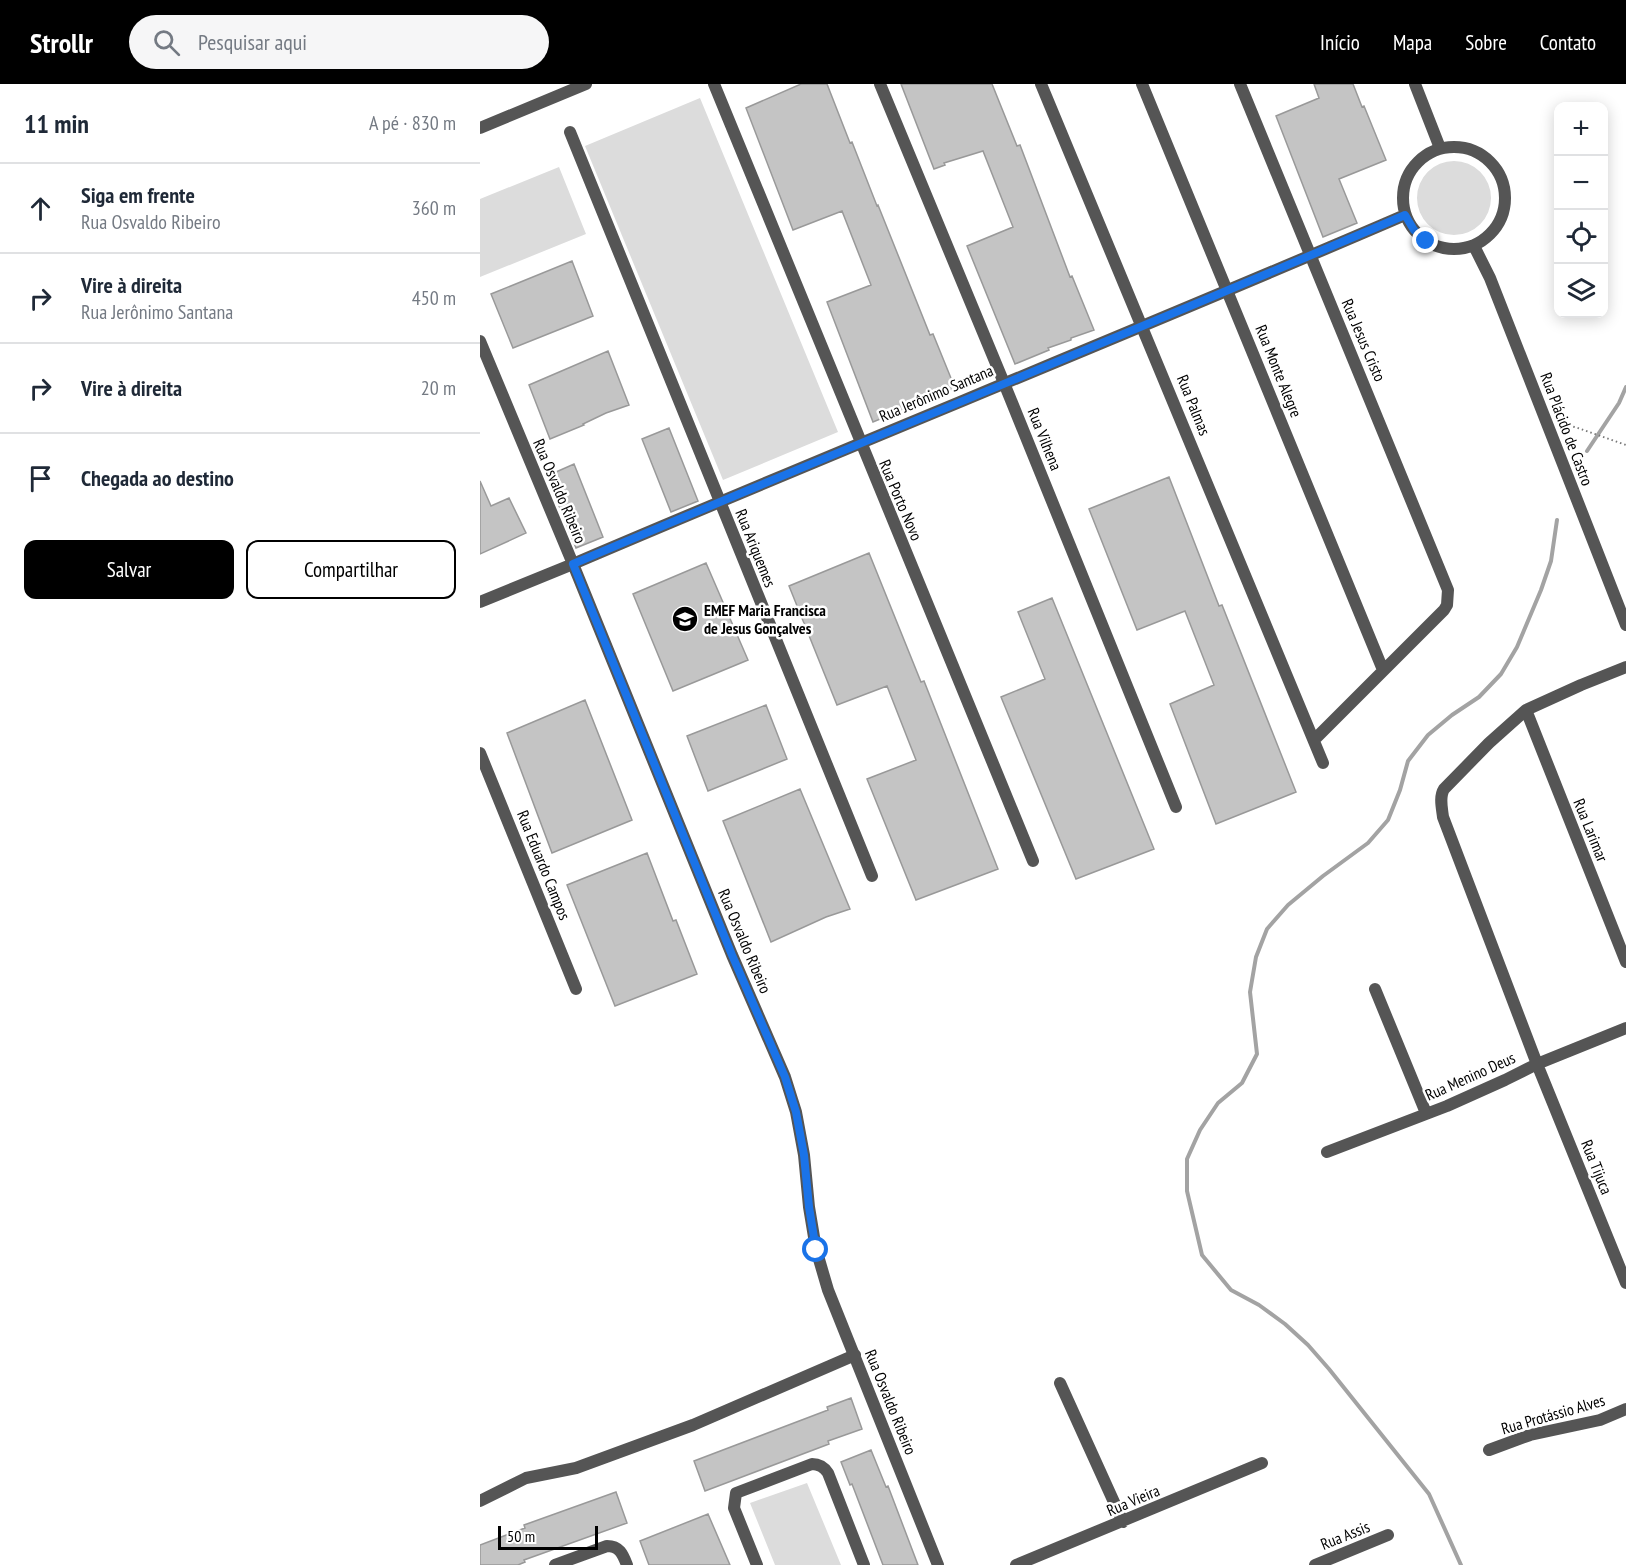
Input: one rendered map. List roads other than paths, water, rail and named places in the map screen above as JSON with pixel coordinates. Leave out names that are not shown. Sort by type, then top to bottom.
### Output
[{"type":"street","points":[[480,129],[586,84]]},
{"type":"street","name":"Rua Porto Novo","points":[[714,84],[1033,861]]},
{"type":"street","name":"Rua Vilhena","points":[[880,84],[1005,383],[1176,807]]},
{"type":"street","name":"Rua Palmas","points":[[1041,84],[1323,763]]},
{"type":"street","name":"Rua Monte Alegre","points":[[1142,84],[1383,670]]},
{"type":"street","name":"Rua Jesus Cristo","points":[[1240,84],[1445,580],[1448,598],[1444,610],[1383,670]]},
{"type":"street","points":[[1414,84],[1440,148]]},
{"type":"street","name":"Rua Ariquemes","points":[[570,132],[872,876]]},
{"type":"street","points":[[1457,146],[1474,150],[1488,159],[1499,172],[1505,189],[1505,206],[1499,223],[1489,236],[1474,246],[1458,250],[1441,248],[1426,241],[1414,230],[1405,215],[1402,199],[1405,182],[1413,167],[1425,155],[1440,148],[1457,146]]},
{"type":"street","name":"Rua Jerônimo Santana","points":[[480,602],[1405,215]]},
{"type":"street","name":"Rua Plácido de Castro","points":[[1474,246],[1490,278],[1626,626]]},
{"type":"street","name":"Rua Osvaldo Ribeiro","points":[[480,341],[732,955],[785,1077],[796,1112],[816,1250],[828,1290],[938,1565]]},
{"type":"street","name":"Rua Tijuca","points":[[1626,667],[1526,710],[1471,760],[1442,792],[1446,827],[1537,1064],[1626,1283]]},
{"type":"street","points":[[1314,740],[1383,670]]},
{"type":"street","name":"Rua Larimar","points":[[1526,710],[1626,962]]},
{"type":"street","name":"Rua Eduardo Campos","points":[[480,753],[576,989]]},
{"type":"street","points":[[1374,989],[1426,1113]]},
{"type":"street","name":"Rua Menino Deus","points":[[1327,1152],[1477,1094],[1537,1064],[1626,1028]]},
{"type":"street","points":[[480,1501],[526,1478],[576,1468],[693,1425],[855,1355]]},
{"type":"street","points":[[1060,1383],[1123,1522]]},
{"type":"street","name":"Rua Protássio Alves","points":[[1489,1450],[1530,1435],[1600,1420],[1626,1409]]},
{"type":"street","name":"Rua Vieira","points":[[1016,1565],[1262,1463]]},
{"type":"street","points":[[757,1565],[734,1508],[736,1493],[812,1464],[821,1466],[828,1473],[864,1565]]},
{"type":"street","name":"Rua Assis","points":[[1315,1565],[1388,1536]]},
{"type":"street","points":[[555,1565],[607,1546],[620,1551],[627,1565]]},
{"type":"waterway","points":[[1587,451],[1619,403],[1626,387]]},
{"type":"waterway","points":[[1461,1565],[1429,1494],[1329,1369],[1285,1324],[1259,1305],[1231,1290],[1202,1255],[1187,1191],[1187,1159],[1200,1130],[1218,1103],[1242,1083],[1257,1054],[1250,992],[1256,957],[1267,929],[1288,905],[1368,843],[1388,820],[1408,761],[1428,735],[1479,697],[1501,674],[1517,647],[1541,590],[1551,561],[1557,520]]},
{"type":"place","name":"EMEF Maria Francisca de Jesus Gonçalves","points":[[685,619]]}]
